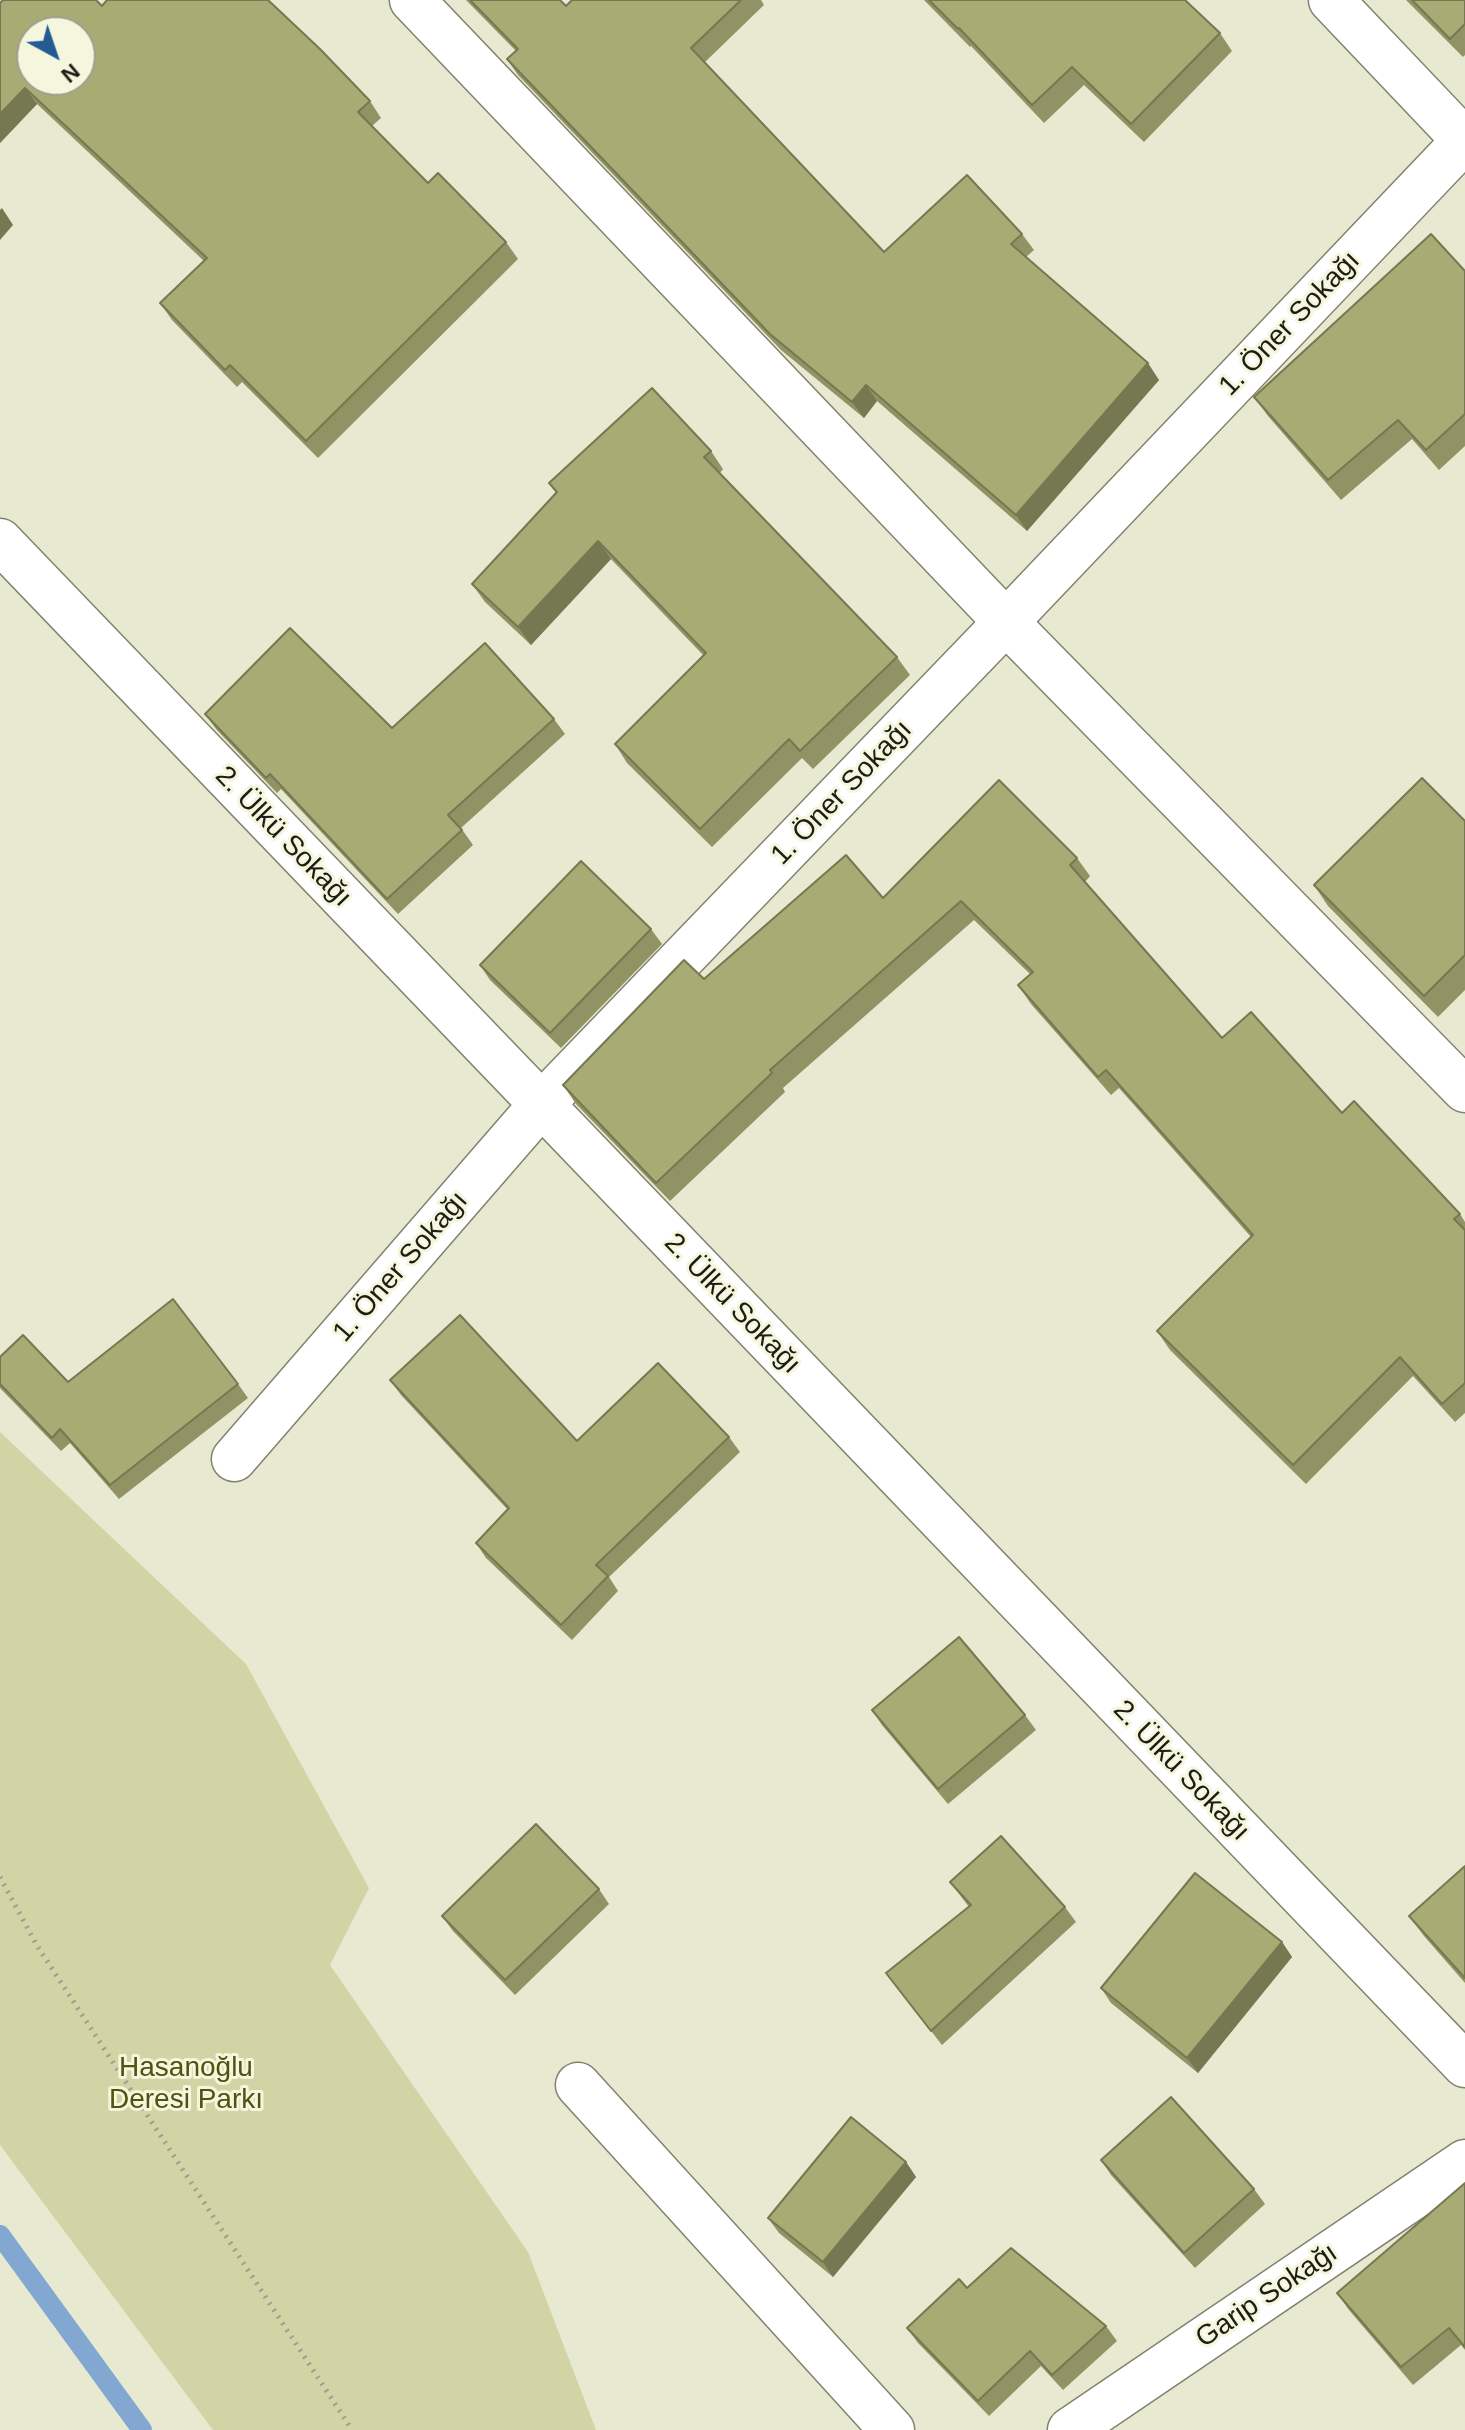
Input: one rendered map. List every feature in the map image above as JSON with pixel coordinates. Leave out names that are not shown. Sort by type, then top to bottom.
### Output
[{"type":"street","points":[[412,0],[1006,622],[1465,1090]]},
{"type":"street","points":[[1331,0],[1465,140]]},
{"type":"street","name":"1. Öner Sokağı","points":[[234,1459],[540,1106],[1465,140]]},
{"type":"street","name":"2. Ülkü Sokağı","points":[[0,541],[1465,2065]]},
{"type":"street","points":[[578,2085],[892,2430]]},
{"type":"street","name":"Garip Sokağı","points":[[1070,2430],[1465,2162]]},
{"type":"path","points":[[0,1877],[44,1957],[352,2430]]},
{"type":"green space","name":"Hasanoğlu Deresi Parkı","points":[[0,1432],[246,1664],[369,1888],[330,1965],[528,2252],[596,2430],[213,2430],[0,2145]]},
{"type":"building","points":[[3,0],[96,0],[102,6],[107,0],[268,0],[370,101],[358,112],[428,183],[438,173],[506,242],[306,441],[230,365],[225,370],[160,303],[207,258],[34,96],[96,96],[96,16],[16,16],[17,96],[0,114],[0,3]]},
{"type":"building","points":[[470,0],[560,0],[566,6],[572,0],[741,0],[691,48],[884,252],[967,175],[1022,234],[1011,244],[1148,363],[1016,515],[866,385],[852,402],[770,334],[507,59],[518,49]]},
{"type":"building","points":[[929,0],[1185,0],[1220,33],[1131,124],[1072,67],[1032,105]]},
{"type":"building","points":[[1412,0],[1465,0],[1465,24],[1450,39]]},
{"type":"building","points":[[1431,234],[1465,271],[1465,414],[1426,450],[1398,420],[1328,480],[1254,397]]},
{"type":"building","points":[[652,388],[711,451],[704,457],[897,657],[800,751],[789,739],[700,829],[615,744],[706,653],[598,541],[518,627],[472,584],[557,492],[549,483]]},
{"type":"building","points":[[290,628],[392,728],[485,643],[554,719],[448,815],[462,830],[387,899],[270,774],[266,778],[205,714]]},
{"type":"building","points":[[1422,778],[1465,821],[1465,955],[1424,996],[1314,885]]},
{"type":"building","points":[[999,780],[1077,858],[1070,865],[1222,1038],[1251,1012],[1342,1113],[1354,1101],[1460,1214],[1454,1219],[1465,1230],[1465,1383],[1442,1404],[1400,1357],[1293,1465],[1157,1331],[1253,1235],[1106,1070],[1098,1077],[1018,985],[1033,972],[961,901],[770,1070],[772,1073],[656,1183],[563,1085],[684,960],[704,979],[846,855],[883,898]]},
{"type":"building","points":[[581,861],[651,929],[550,1033],[480,965]]},
{"type":"building","points":[[173,1299],[238,1384],[110,1485],[60,1429],[52,1438],[0,1384],[0,1357],[23,1335],[68,1382]]},
{"type":"building","points":[[460,1315],[577,1441],[658,1363],[729,1437],[596,1565],[608,1576],[561,1625],[476,1543],[509,1508],[390,1380]]},
{"type":"building","points":[[959,1637],[1025,1715],[938,1789],[872,1710]]},
{"type":"building","points":[[536,1824],[599,1889],[505,1980],[442,1916]]},
{"type":"building","points":[[1001,1836],[1065,1907],[931,2031],[886,1973],[971,1905],[950,1882]]},
{"type":"building","points":[[1465,1866],[1465,1978],[1409,1916]]},
{"type":"building","points":[[1195,1873],[1282,1942],[1187,2058],[1101,1988]]},
{"type":"building","points":[[1171,2097],[1254,2189],[1184,2253],[1101,2160]]},
{"type":"building","points":[[851,2117],[906,2162],[823,2262],[768,2218]]},
{"type":"building","points":[[1465,2183],[1465,2347],[1449,2328],[1401,2367],[1337,2293]]},
{"type":"building","points":[[1011,2248],[1106,2326],[1052,2375],[1030,2351],[978,2401],[907,2328],[959,2279],[967,2288]]},
{"type":"waterway","points":[[0,2235],[142,2430]]}]
